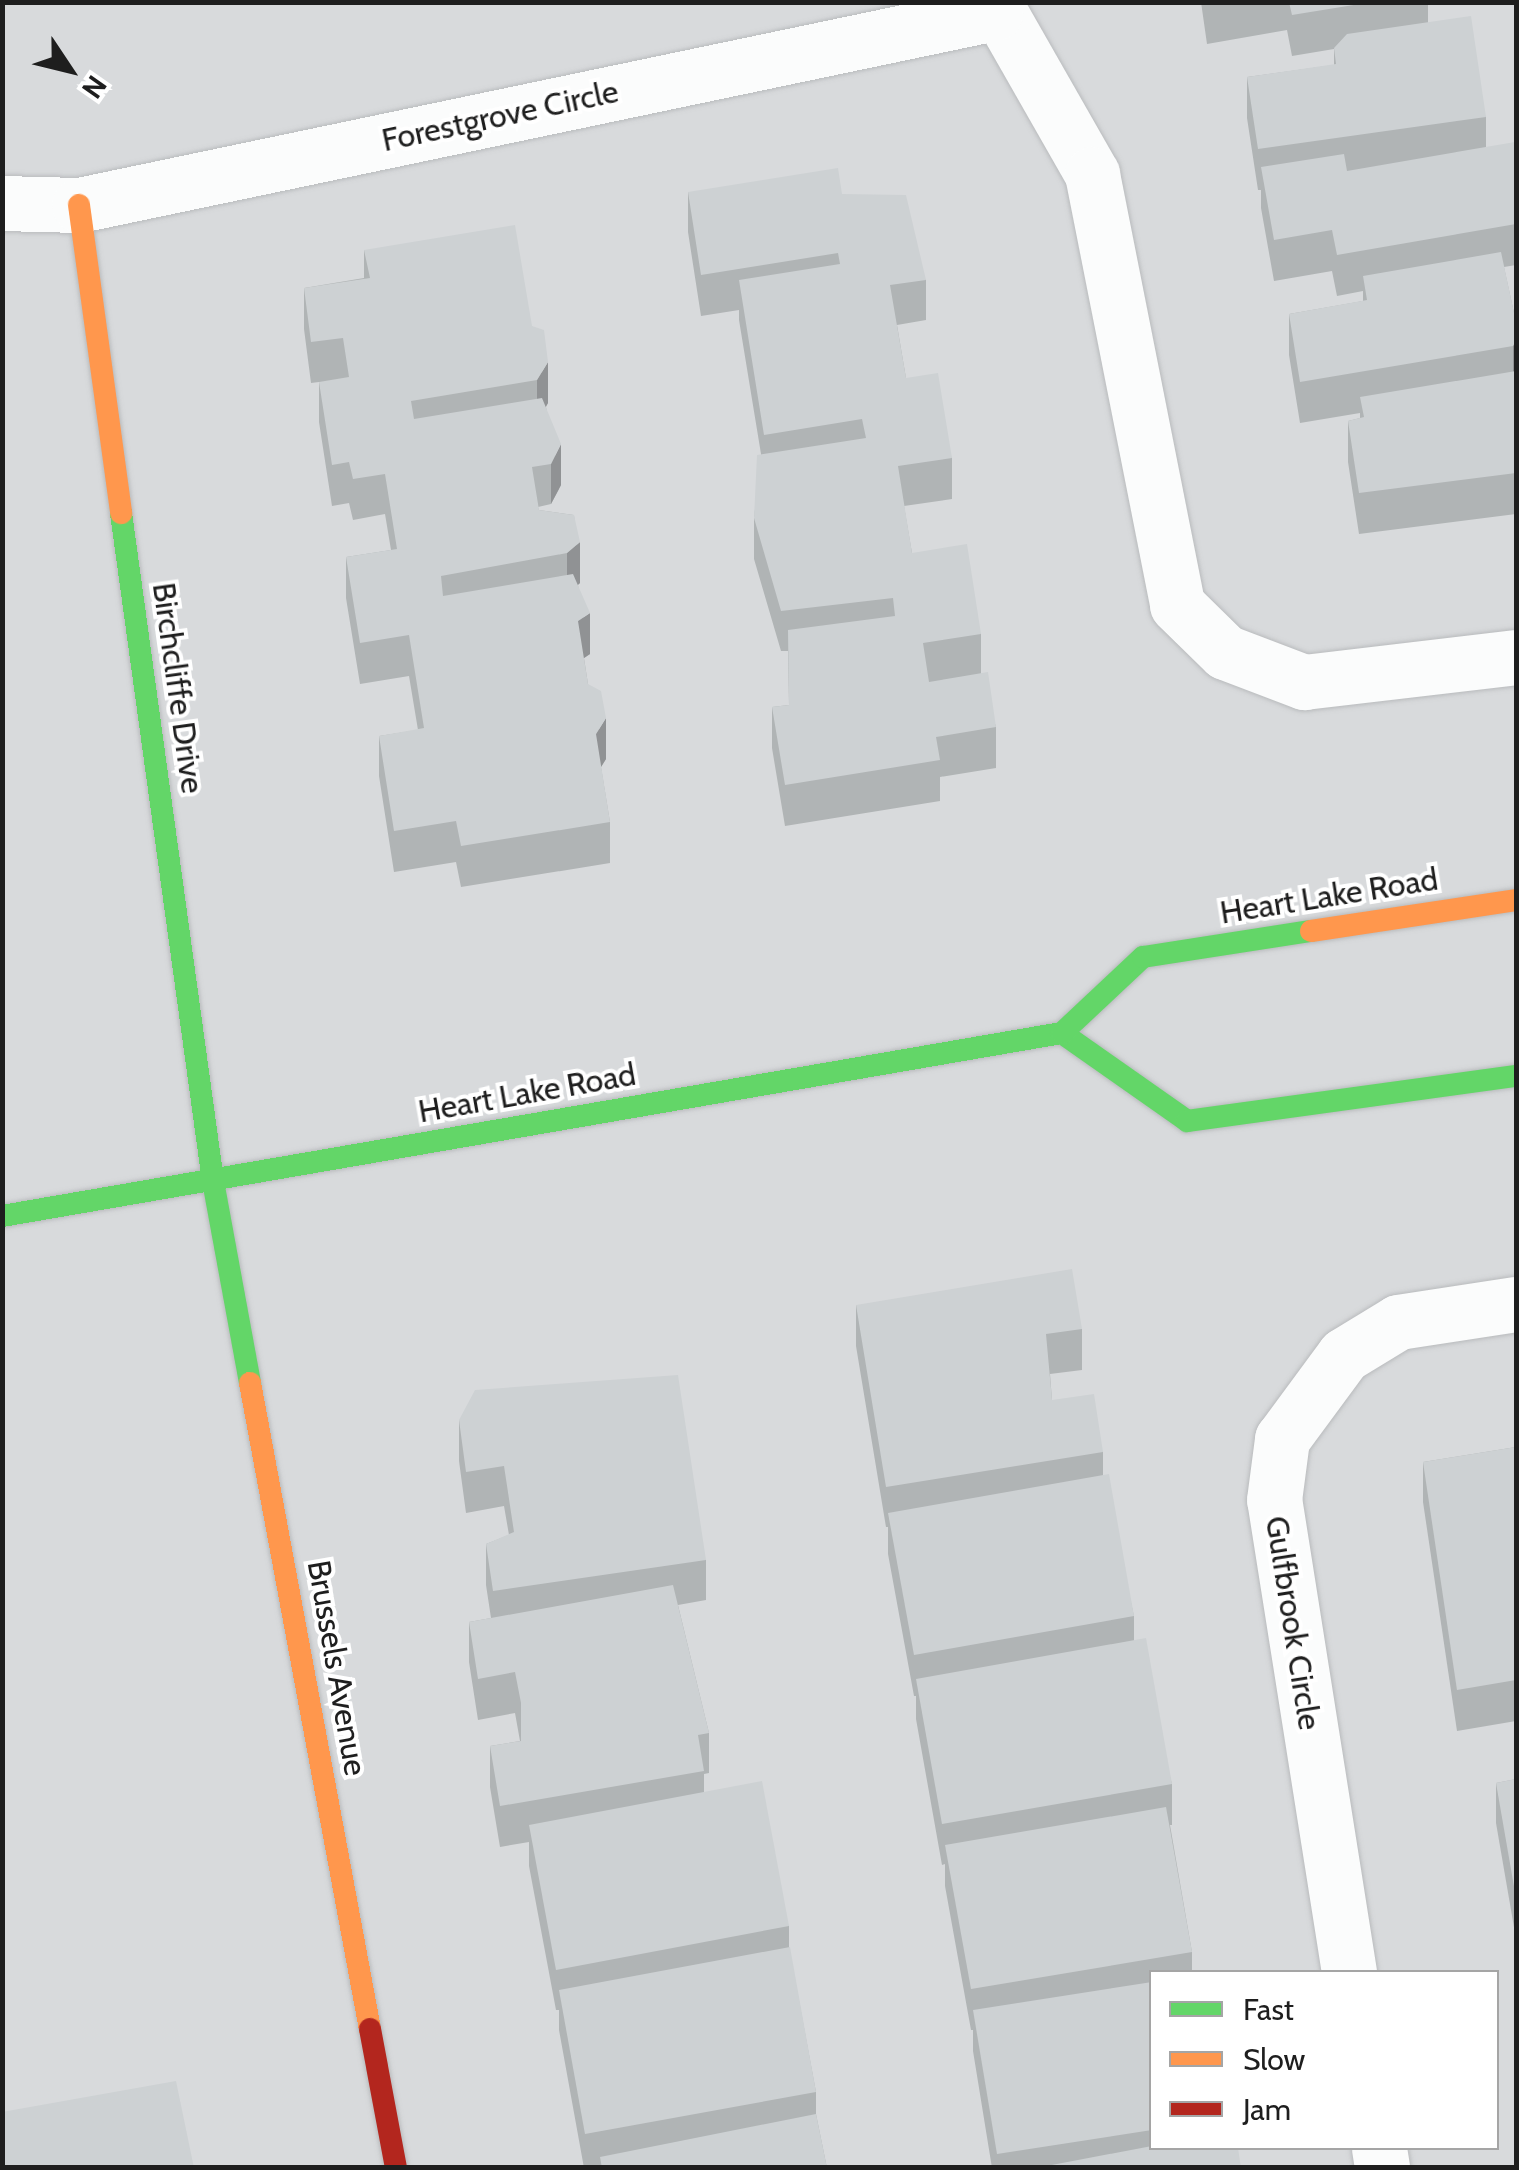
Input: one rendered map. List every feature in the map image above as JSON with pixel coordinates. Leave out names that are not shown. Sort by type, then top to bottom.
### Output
[{"type":"street","name":"Forestgrove Circle","points":[[2,203],[79,205],[995,8],[1092,174],[1177,605],[1224,652],[1304,682],[1516,657]]},
{"type":"street","name":"Birchcliffe Drive","points":[[79,205],[213,1181]]},
{"type":"street","name":"Heart Lake Road","points":[[2,1216],[1062,1033],[1144,957],[1516,900]]},
{"type":"street","points":[[1062,1033],[1187,1121],[1516,1076]]},
{"type":"street","name":"Brussels Avenue","points":[[213,1181],[396,2168]]},
{"type":"street","name":"Gulfbrook Circle","points":[[1349,1970],[1274,1500],[1282,1439],[1344,1355],[1398,1322],[1516,1304]]},
{"type":"shaded area","points":[[3,3],[1516,3],[1516,2167],[3,2168]]},
{"type":"building","points":[[1289,2],[1372,2],[1292,15]]},
{"type":"building","points":[[1471,16],[1486,117],[1258,149],[1247,77],[1336,64],[1334,48],[1347,34]]},
{"type":"building","points":[[1515,142],[1516,224],[1337,255],[1332,230],[1274,240],[1261,167],[1344,154],[1347,171]]},
{"type":"building","points":[[838,168],[842,194],[906,195],[926,280],[890,285],[906,378],[938,373],[952,458],[898,466],[912,553],[967,544],[981,634],[923,643],[929,682],[988,672],[996,727],[936,737],[940,760],[785,785],[772,707],[789,705],[788,630],[895,616],[893,598],[781,611],[754,518],[757,455],[866,438],[862,419],[764,435],[739,280],[840,264],[838,253],[701,275],[688,192]]},
{"type":"building","points":[[515,225],[532,326],[544,330],[548,362],[537,380],[411,401],[414,419],[542,398],[561,444],[551,464],[532,467],[539,510],[574,515],[580,542],[567,553],[441,576],[443,596],[573,574],[590,613],[578,621],[588,684],[601,691],[606,718],[596,734],[610,822],[461,846],[456,821],[394,831],[379,736],[424,728],[409,635],[360,643],[346,557],[397,549],[385,474],[353,479],[349,462],[332,465],[319,382],[349,377],[343,338],[311,342],[304,288],[370,278],[364,250]]},
{"type":"building","points":[[1501,252],[1516,322],[1513,346],[1300,382],[1289,314],[1367,300],[1363,276]]},
{"type":"building","points":[[1516,371],[1516,473],[1359,493],[1348,421],[1364,417],[1360,397]]},
{"type":"building","points":[[1072,1269],[1082,1329],[1046,1334],[1052,1400],[1094,1394],[1103,1452],[886,1487],[856,1305]]},
{"type":"building","points":[[678,1375],[706,1560],[493,1591],[486,1544],[514,1532],[504,1466],[466,1472],[459,1420],[475,1390]]},
{"type":"building","points":[[1516,1447],[1516,1680],[1457,1690],[1423,1462]]},
{"type":"building","points":[[1109,1474],[1134,1616],[914,1655],[888,1513]]},
{"type":"building","points":[[673,1585],[709,1733],[698,1735],[704,1771],[500,1806],[490,1746],[521,1741],[521,1703],[515,1672],[478,1679],[469,1622]]},
{"type":"building","points":[[1146,1638],[1172,1784],[942,1824],[916,1679]]},
{"type":"building","points":[[1516,1779],[1516,1898],[1496,1783]]},
{"type":"building","points":[[762,1781],[789,1926],[556,1970],[529,1825]]},
{"type":"building","points":[[1166,1807],[1192,1952],[971,1989],[945,1845]]},
{"type":"building","points":[[790,1947],[816,2092],[585,2134],[559,1990]]},
{"type":"building","points":[[1149,1982],[1149,2130],[997,2154],[973,2010]]},
{"type":"building","points":[[176,2081],[194,2168],[2,2168],[2,2112]]},
{"type":"building","points":[[816,2114],[827,2168],[602,2168],[600,2157]]},
{"type":"building","points":[[1149,2147],[1149,2150],[1238,2150],[1241,2168],[1036,2168]]},
{"type":"traffic: fast","points":[[121,513],[213,1181],[250,1383]]},
{"type":"traffic: fast","points":[[2,1216],[1062,1033],[1143,957],[1311,931]]},
{"type":"traffic: fast","points":[[1062,1033],[1187,1121],[1516,1076]]},
{"type":"traffic: slow","points":[[79,205],[121,513]]},
{"type":"traffic: slow","points":[[1311,931],[1516,900]]},
{"type":"traffic: slow","points":[[250,1383],[370,2029]]},
{"type":"traffic: jam","points":[[370,2029],[396,2168]]}]
